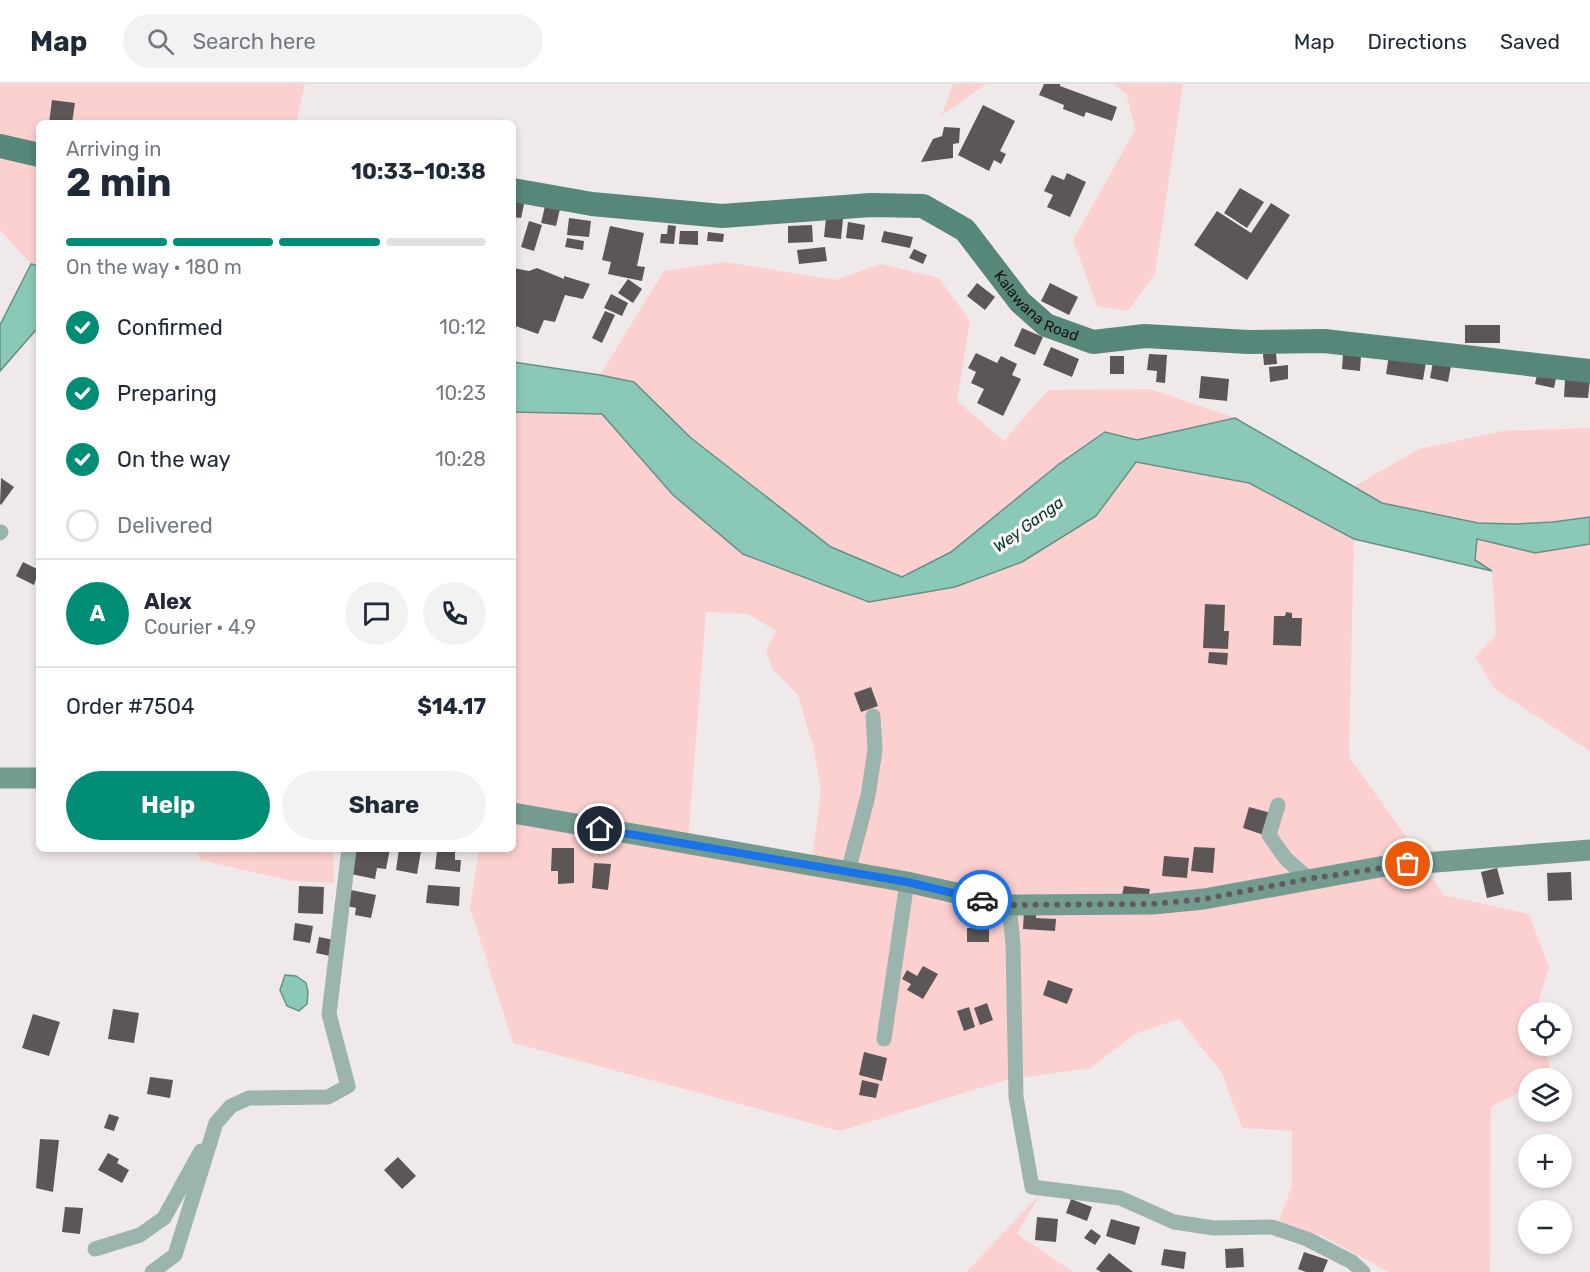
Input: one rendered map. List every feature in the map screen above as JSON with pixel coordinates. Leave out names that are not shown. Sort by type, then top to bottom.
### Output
[{"type":"main road","points":[[0,146],[36,154]]},
{"type":"main road","name":"Kalawana Road","points":[[516,191],[592,204],[722,216],[871,205],[923,206],[965,230],[1020,302],[1046,325],[1093,342],[1145,336],[1248,342],[1323,341],[1590,371]]},
{"type":"street","points":[[848,872],[868,796],[875,750],[873,716]]},
{"type":"street","points":[[0,777],[36,778]]},
{"type":"street","points":[[1278,805],[1269,835],[1286,858],[1308,879]]},
{"type":"street","points":[[516,814],[907,882],[1009,905],[1153,904],[1204,899],[1385,866],[1590,850]]},
{"type":"street","points":[[95,1249],[140,1235],[164,1218],[216,1123],[231,1106],[249,1098],[328,1097],[348,1086],[329,1014],[349,852]]},
{"type":"street","points":[[884,1039],[907,882]]},
{"type":"street","points":[[1009,905],[1013,944],[1016,1097],[1032,1187],[1120,1198],[1174,1222],[1214,1228],[1272,1227],[1307,1239],[1352,1262],[1363,1272]]},
{"type":"street","points":[[152,1272],[175,1255],[216,1123]]},
{"type":"shaded area","points":[[0,84],[305,84],[297,120],[36,120],[36,265],[31,264],[0,230]]},
{"type":"shaded area","points":[[953,84],[986,84],[941,116]]},
{"type":"shaded area","points":[[1113,84],[1183,84],[1155,274],[1128,311],[1097,306],[1073,240],[1135,130],[1126,93]]},
{"type":"shaded area","points":[[726,262],[835,280],[881,264],[939,278],[970,321],[957,401],[1004,441],[1048,390],[1150,389],[1235,418],[1137,440],[1105,432],[1059,464],[951,552],[902,577],[827,546],[600,375],[664,271]]},
{"type":"shaded area","points":[[516,412],[602,414],[668,490],[743,554],[869,602],[1096,516],[1136,462],[1249,483],[1354,539],[1349,757],[1407,838],[1443,895],[1529,914],[1549,967],[1538,1002],[1518,1002],[1518,1056],[1547,1056],[1550,1066],[1548,1068],[1518,1068],[1518,1093],[1491,1107],[1490,1272],[1389,1272],[1320,1235],[1273,1238],[1292,1185],[1292,1131],[1242,1128],[1222,1073],[1179,1019],[1135,1034],[1091,1068],[1006,1080],[840,1131],[513,1043],[470,908],[479,852],[516,852]],"holes":[[[706,612],[748,614],[776,631],[766,650],[773,670],[798,695],[814,750],[821,791],[811,866],[688,840]]]},
{"type":"shaded area","points":[[1590,428],[1590,517],[1491,526],[1382,503],[1353,487],[1419,449],[1502,431]]},
{"type":"shaded area","points":[[1477,539],[1535,553],[1590,544],[1590,751],[1495,689],[1475,657],[1496,635],[1492,571],[1475,561]]},
{"type":"shaded area","points":[[199,852],[333,852],[334,883],[292,881],[200,860]]},
{"type":"shaded area","points":[[1040,1194],[1017,1234],[1073,1272],[966,1272]]},
{"type":"water","points":[[31,264],[36,265],[36,331],[0,371],[0,325]]},
{"type":"water","name":"Wey Ganga","points":[[516,362],[634,382],[691,438],[831,547],[902,577],[951,552],[1059,464],[1105,432],[1137,440],[1235,418],[1382,503],[1478,523],[1553,522],[1590,517],[1590,544],[1535,553],[1477,539],[1475,560],[1492,571],[1354,539],[1249,483],[1136,462],[1096,516],[1022,562],[955,587],[869,602],[743,554],[673,495],[602,414],[516,412]]},
{"type":"water","points":[[285,975],[296,976],[306,983],[307,1004],[299,1011],[287,1006],[280,990]]},
{"type":"building","points":[[1044,84],[1060,84],[1060,86],[1117,107],[1112,121],[1086,112],[1084,117],[1063,109],[1064,105],[1039,95]]},
{"type":"building","points":[[52,100],[75,103],[72,120],[49,120]]},
{"type":"building","points":[[983,105],[1015,121],[1000,151],[1006,154],[1001,164],[994,160],[989,171],[958,155]]},
{"type":"building","points":[[944,127],[960,128],[959,143],[953,144],[953,158],[921,162],[933,139],[942,136]]},
{"type":"building","points":[[1067,173],[1086,182],[1070,217],[1047,207],[1053,195],[1044,191],[1052,175],[1064,180]]},
{"type":"building","points":[[1240,188],[1264,202],[1247,228],[1224,213]]},
{"type":"building","points":[[516,202],[524,204],[521,218],[516,217]]},
{"type":"building","points":[[1271,203],[1290,215],[1247,280],[1194,245],[1217,211],[1251,233]]},
{"type":"building","points":[[545,206],[560,209],[556,226],[541,223]]},
{"type":"building","points":[[569,218],[591,221],[589,237],[567,235]]},
{"type":"building","points":[[826,218],[843,219],[841,239],[824,237]]},
{"type":"building","points":[[529,221],[542,225],[534,251],[521,247]]},
{"type":"building","points":[[848,222],[865,225],[863,240],[846,238]]},
{"type":"building","points":[[668,225],[676,226],[674,244],[660,243],[661,234],[667,234]]},
{"type":"building","points":[[812,225],[813,242],[788,243],[788,226]]},
{"type":"building","points":[[610,226],[644,233],[637,266],[645,267],[642,281],[608,274],[611,262],[602,260]]},
{"type":"building","points":[[680,231],[698,231],[698,245],[679,244]]},
{"type":"building","points":[[884,231],[913,237],[910,248],[881,242]]},
{"type":"building","points":[[708,232],[724,234],[723,242],[707,241]]},
{"type":"building","points":[[567,238],[584,241],[583,250],[565,247]]},
{"type":"building","points":[[825,247],[827,261],[799,264],[797,250]]},
{"type":"building","points":[[914,249],[927,255],[923,264],[909,258]]},
{"type":"building","points":[[537,268],[564,279],[564,276],[590,284],[583,299],[565,295],[555,322],[544,320],[538,334],[516,326],[516,269],[529,271]]},
{"type":"building","points":[[628,279],[642,289],[633,303],[618,293]]},
{"type":"building","points":[[977,283],[995,297],[985,310],[967,296]]},
{"type":"building","points":[[1050,283],[1078,297],[1069,315],[1041,301]]},
{"type":"building","points":[[611,294],[628,303],[622,316],[604,308]]},
{"type":"building","points":[[605,311],[615,315],[602,343],[592,338]]},
{"type":"building","points":[[1465,325],[1500,325],[1500,343],[1465,343]]},
{"type":"building","points":[[1022,328],[1043,337],[1035,355],[1014,346]]},
{"type":"building","points":[[1051,347],[1079,359],[1072,377],[1043,365]]},
{"type":"building","points":[[976,353],[997,363],[1001,356],[1017,364],[1012,375],[1021,379],[1003,416],[977,403],[984,389],[971,383],[976,372],[968,368]]},
{"type":"building","points":[[1276,353],[1277,364],[1264,365],[1263,354]]},
{"type":"building","points":[[1343,353],[1361,355],[1360,371],[1342,369]]},
{"type":"building","points":[[1149,354],[1167,355],[1165,383],[1156,382],[1157,371],[1147,370]]},
{"type":"building","points":[[1389,355],[1426,362],[1423,380],[1386,374]]},
{"type":"building","points":[[1110,356],[1124,356],[1124,374],[1110,374]]},
{"type":"building","points":[[1433,362],[1451,366],[1448,382],[1430,378]]},
{"type":"building","points":[[1288,365],[1288,379],[1270,382],[1269,367]]},
{"type":"building","points":[[1537,375],[1556,378],[1554,388],[1535,384]]},
{"type":"building","points":[[1201,376],[1229,379],[1227,401],[1199,398]]},
{"type":"building","points":[[1565,379],[1590,379],[1588,398],[1564,397]]},
{"type":"building","points":[[1,478],[14,487],[1,505],[0,504]]},
{"type":"building","points":[[23,562],[36,568],[34,585],[16,576]]},
{"type":"building","points":[[1205,604],[1225,605],[1224,631],[1229,631],[1228,649],[1203,648]]},
{"type":"building","points":[[1286,612],[1292,613],[1292,618],[1302,618],[1301,646],[1273,645],[1274,616],[1285,616]]},
{"type":"building","points":[[1209,652],[1228,653],[1227,665],[1208,663]]},
{"type":"building","points":[[871,687],[878,706],[861,712],[854,693]]},
{"type":"building","points":[[1249,807],[1271,813],[1264,835],[1243,828]]},
{"type":"building","points":[[1194,847],[1215,848],[1213,873],[1191,871]]},
{"type":"building","points":[[552,848],[574,848],[574,883],[558,884],[558,871],[551,871]]},
{"type":"building","points":[[356,852],[389,852],[386,869],[377,868],[375,879],[351,874]]},
{"type":"building","points":[[399,852],[421,852],[417,874],[396,870]]},
{"type":"building","points":[[437,852],[455,852],[455,860],[461,860],[460,872],[435,869]]},
{"type":"building","points":[[1164,856],[1189,858],[1187,878],[1162,876]]},
{"type":"building","points":[[594,863],[611,864],[608,890],[592,888]]},
{"type":"building","points":[[1497,868],[1504,894],[1487,898],[1481,872]]},
{"type":"building","points":[[1571,872],[1572,900],[1548,901],[1547,873]]},
{"type":"building","points":[[428,885],[460,887],[459,906],[426,903]]},
{"type":"building","points":[[299,886],[324,887],[323,914],[298,913]]},
{"type":"building","points":[[1124,886],[1150,889],[1148,899],[1122,895]]},
{"type":"building","points":[[351,890],[376,895],[371,918],[355,915],[356,908],[347,906]]},
{"type":"building","points":[[1024,911],[1036,912],[1036,918],[1056,919],[1055,931],[1023,929]]},
{"type":"building","points":[[972,920],[989,920],[989,942],[967,942],[967,928],[972,928]]},
{"type":"building","points":[[295,923],[313,926],[310,943],[293,940]]},
{"type":"building","points":[[319,937],[334,940],[330,956],[316,953]]},
{"type":"building","points":[[923,966],[938,974],[923,999],[907,990],[911,984],[902,979],[907,970],[917,976]]},
{"type":"building","points":[[1048,980],[1073,989],[1067,1004],[1043,995]]},
{"type":"building","points":[[987,1003],[993,1020],[980,1025],[974,1008]]},
{"type":"building","points":[[969,1007],[975,1027],[964,1031],[957,1011]]},
{"type":"building","points":[[113,1009],[139,1013],[134,1043],[108,1039]]},
{"type":"building","points":[[33,1014],[60,1022],[49,1056],[22,1048]]},
{"type":"building","points":[[864,1052],[887,1058],[882,1081],[859,1075]]},
{"type":"building","points":[[150,1077],[173,1080],[170,1098],[147,1094]]},
{"type":"building","points":[[862,1080],[879,1084],[876,1098],[859,1095]]},
{"type":"building","points":[[109,1114],[119,1117],[114,1131],[104,1128]]},
{"type":"building","points":[[40,1139],[59,1140],[53,1192],[36,1188]]},
{"type":"building","points":[[108,1153],[119,1159],[117,1163],[129,1170],[122,1183],[98,1170]]},
{"type":"building","points":[[398,1157],[416,1176],[402,1189],[384,1170]]},
{"type":"building","points":[[1071,1199],[1092,1207],[1087,1221],[1066,1213]]},
{"type":"building","points":[[65,1207],[83,1208],[80,1234],[62,1232]]},
{"type":"building","points":[[1037,1217],[1058,1219],[1056,1242],[1035,1240]]},
{"type":"building","points":[[1111,1219],[1140,1227],[1135,1245],[1106,1236]]},
{"type":"building","points":[[1091,1229],[1101,1236],[1095,1245],[1084,1238]]},
{"type":"building","points":[[1243,1248],[1244,1267],[1226,1268],[1225,1249]]},
{"type":"building","points":[[1164,1249],[1186,1252],[1184,1269],[1161,1265]]},
{"type":"building","points":[[1304,1252],[1328,1260],[1323,1272],[1306,1272],[1298,1269]]},
{"type":"building","points":[[1109,1253],[1133,1272],[1101,1272],[1096,1269]]},
{"type":"way so far","points":[[982,900],[1009,905],[1153,904],[1204,899],[1308,879],[1408,864]]},
{"type":"route","points":[[600,829],[907,882],[982,900]]}]
